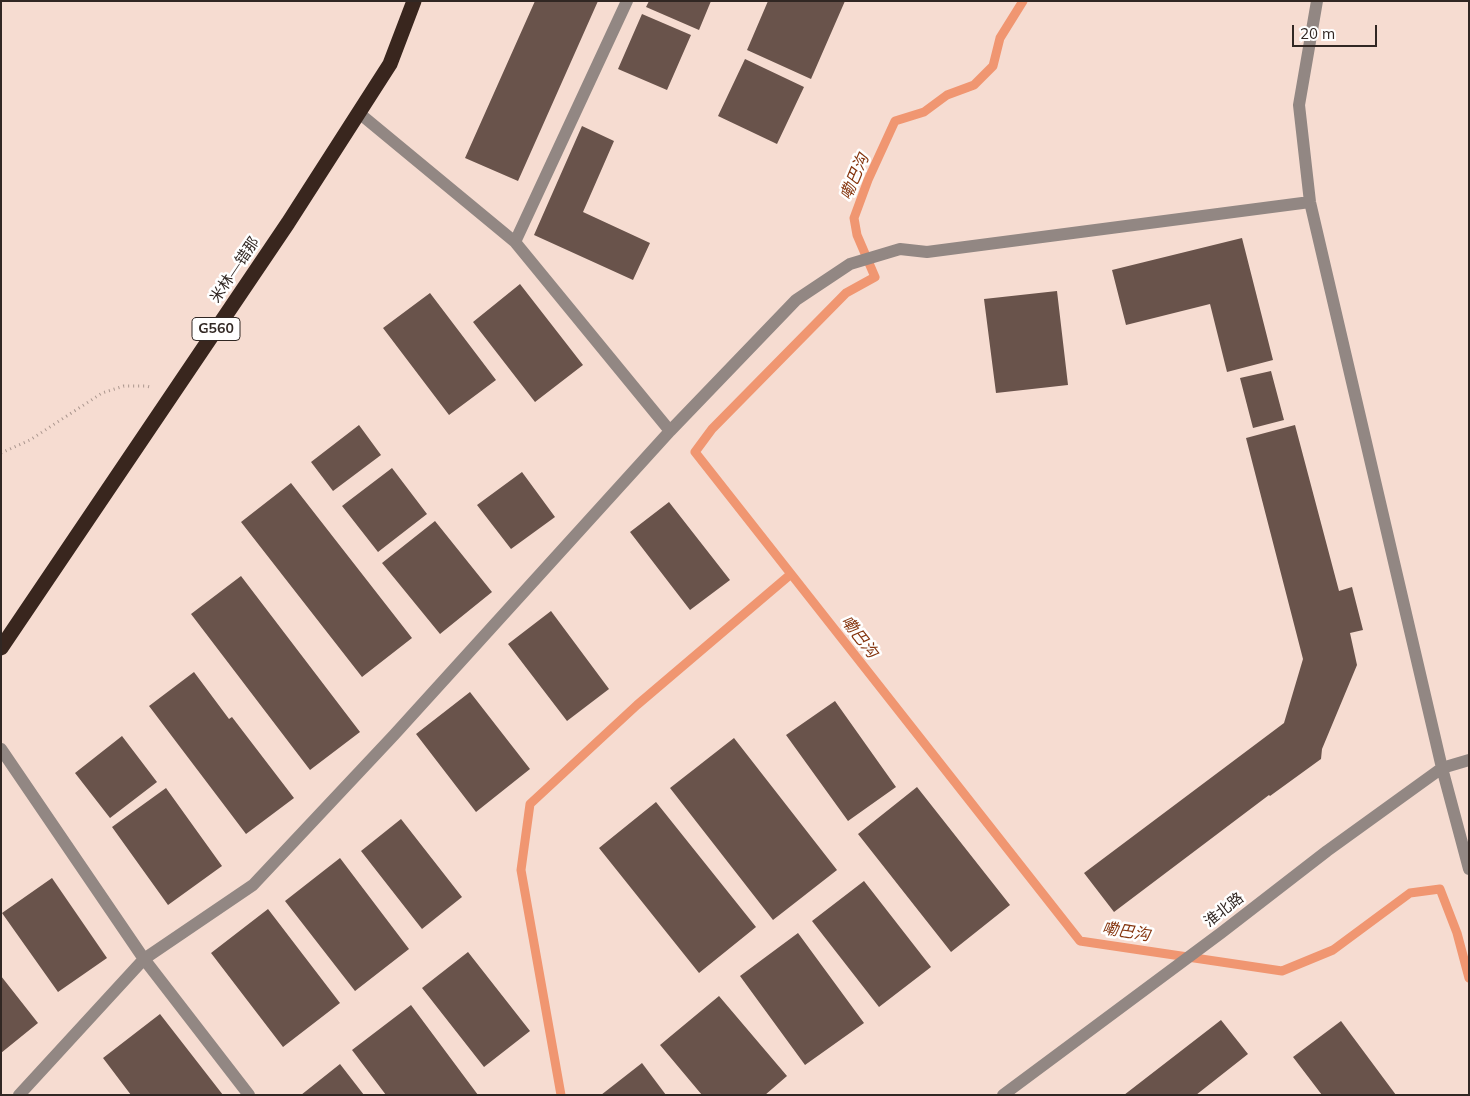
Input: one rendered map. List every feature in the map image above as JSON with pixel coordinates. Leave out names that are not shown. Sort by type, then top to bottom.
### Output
[{"type":"highway","name":"米林—错那","points":[[1,648],[288,222],[359,113],[390,64],[414,1]]},
{"type":"street","points":[[515,242],[628,1]]},
{"type":"street","points":[[1317,1],[1299,105],[1310,202],[1442,768],[1469,870]]},
{"type":"street","points":[[359,113],[515,242],[670,431]]},
{"type":"street","points":[[19,1095],[144,959],[253,885],[394,735],[670,431],[796,300],[850,264],[900,249],[927,252],[1310,202]]},
{"type":"street","points":[[1,749],[144,959],[249,1095]]},
{"type":"street","name":"淮北路","points":[[1003,1095],[1221,933],[1327,851],[1442,768],[1469,760]]},
{"type":"path","points":[[1,453],[30,440],[109,391],[124,386],[146,386],[170,397]]},
{"type":"building","points":[[535,1],[598,1],[518,181],[465,158]]},
{"type":"building","points":[[649,1],[711,1],[699,30],[646,7]]},
{"type":"building","points":[[768,1],[845,1],[811,79],[747,50]]},
{"type":"building","points":[[642,14],[691,35],[667,90],[618,69]]},
{"type":"building","points":[[745,59],[804,87],[777,144],[718,116]]},
{"type":"building","points":[[582,126],[614,141],[583,212],[650,243],[633,280],[534,235]]},
{"type":"building","points":[[1242,238],[1273,360],[1227,372],[1210,304],[1126,325],[1112,270]]},
{"type":"building","points":[[520,284],[583,365],[535,402],[473,322]]},
{"type":"building","points":[[1057,291],[1068,385],[996,393],[984,299]]},
{"type":"building","points":[[430,293],[496,380],[449,415],[383,328]]},
{"type":"building","points":[[1271,371],[1284,420],[1253,428],[1240,378]]},
{"type":"building","points":[[359,425],[381,455],[333,491],[311,462]]},
{"type":"building","points":[[1295,425],[1339,591],[1352,587],[1363,630],[1350,633],[1357,665],[1322,749],[1321,759],[1269,795],[1114,912],[1084,873],[1284,723],[1303,659],[1246,438]]},
{"type":"building","points":[[392,468],[427,514],[378,552],[342,506]]},
{"type":"building","points":[[522,472],[555,517],[511,549],[477,505]]},
{"type":"building","points":[[291,483],[412,638],[362,677],[241,522]]},
{"type":"building","points":[[669,502],[730,580],[690,610],[630,532]]},
{"type":"building","points":[[435,521],[492,592],[440,634],[382,563]]},
{"type":"building","points":[[241,576],[360,732],[310,770],[191,614]]},
{"type":"building","points":[[551,611],[609,689],[567,721],[508,644]]},
{"type":"building","points":[[194,672],[229,719],[232,717],[294,798],[246,834],[149,706]]},
{"type":"building","points":[[470,692],[530,769],[476,812],[416,734]]},
{"type":"building","points":[[835,701],[896,787],[848,821],[786,735]]},
{"type":"building","points":[[122,736],[157,782],[110,818],[75,773]]},
{"type":"building","points":[[734,738],[837,870],[773,920],[670,788]]},
{"type":"building","points":[[917,787],[1010,905],[951,952],[858,834]]},
{"type":"building","points":[[166,788],[222,866],[168,905],[112,827]]},
{"type":"building","points":[[656,802],[756,927],[699,973],[599,848]]},
{"type":"building","points":[[401,819],[462,897],[422,929],[361,851]]},
{"type":"building","points":[[340,858],[409,949],[355,991],[285,901]]},
{"type":"building","points":[[52,878],[107,958],[58,992],[2,913]]},
{"type":"building","points":[[864,881],[931,967],[879,1007],[812,921]]},
{"type":"building","points":[[268,909],[340,1003],[283,1047],[211,953]]},
{"type":"building","points":[[798,933],[864,1023],[805,1065],[740,976]]},
{"type":"building","points":[[468,952],[530,1031],[484,1067],[422,988]]},
{"type":"building","points":[[1,976],[38,1023],[1,1053]]},
{"type":"building","points":[[719,996],[787,1076],[765,1095],[702,1095],[660,1045]]},
{"type":"building","points":[[411,1005],[478,1095],[386,1095],[352,1050]]},
{"type":"building","points":[[160,1014],[223,1095],[131,1095],[103,1058]]},
{"type":"building","points":[[1221,1020],[1248,1054],[1196,1095],[1124,1095]]},
{"type":"building","points":[[1341,1021],[1396,1095],[1322,1095],[1293,1057]]},
{"type":"building","points":[[642,1063],[666,1095],[601,1095]]},
{"type":"building","points":[[340,1064],[364,1095],[301,1095]]},
{"type":"waterway","name":"嘞巴沟","points":[[1023,1],[1000,38],[993,66],[974,85],[947,95],[924,112],[895,121],[868,180],[854,218],[857,235],[875,277],[846,293],[712,429],[695,452],[1080,941],[1282,971],[1333,950],[1410,893],[1440,889],[1457,933],[1469,978]]},
{"type":"waterway","points":[[561,1095],[521,870],[530,804],[637,705],[791,574]]}]
